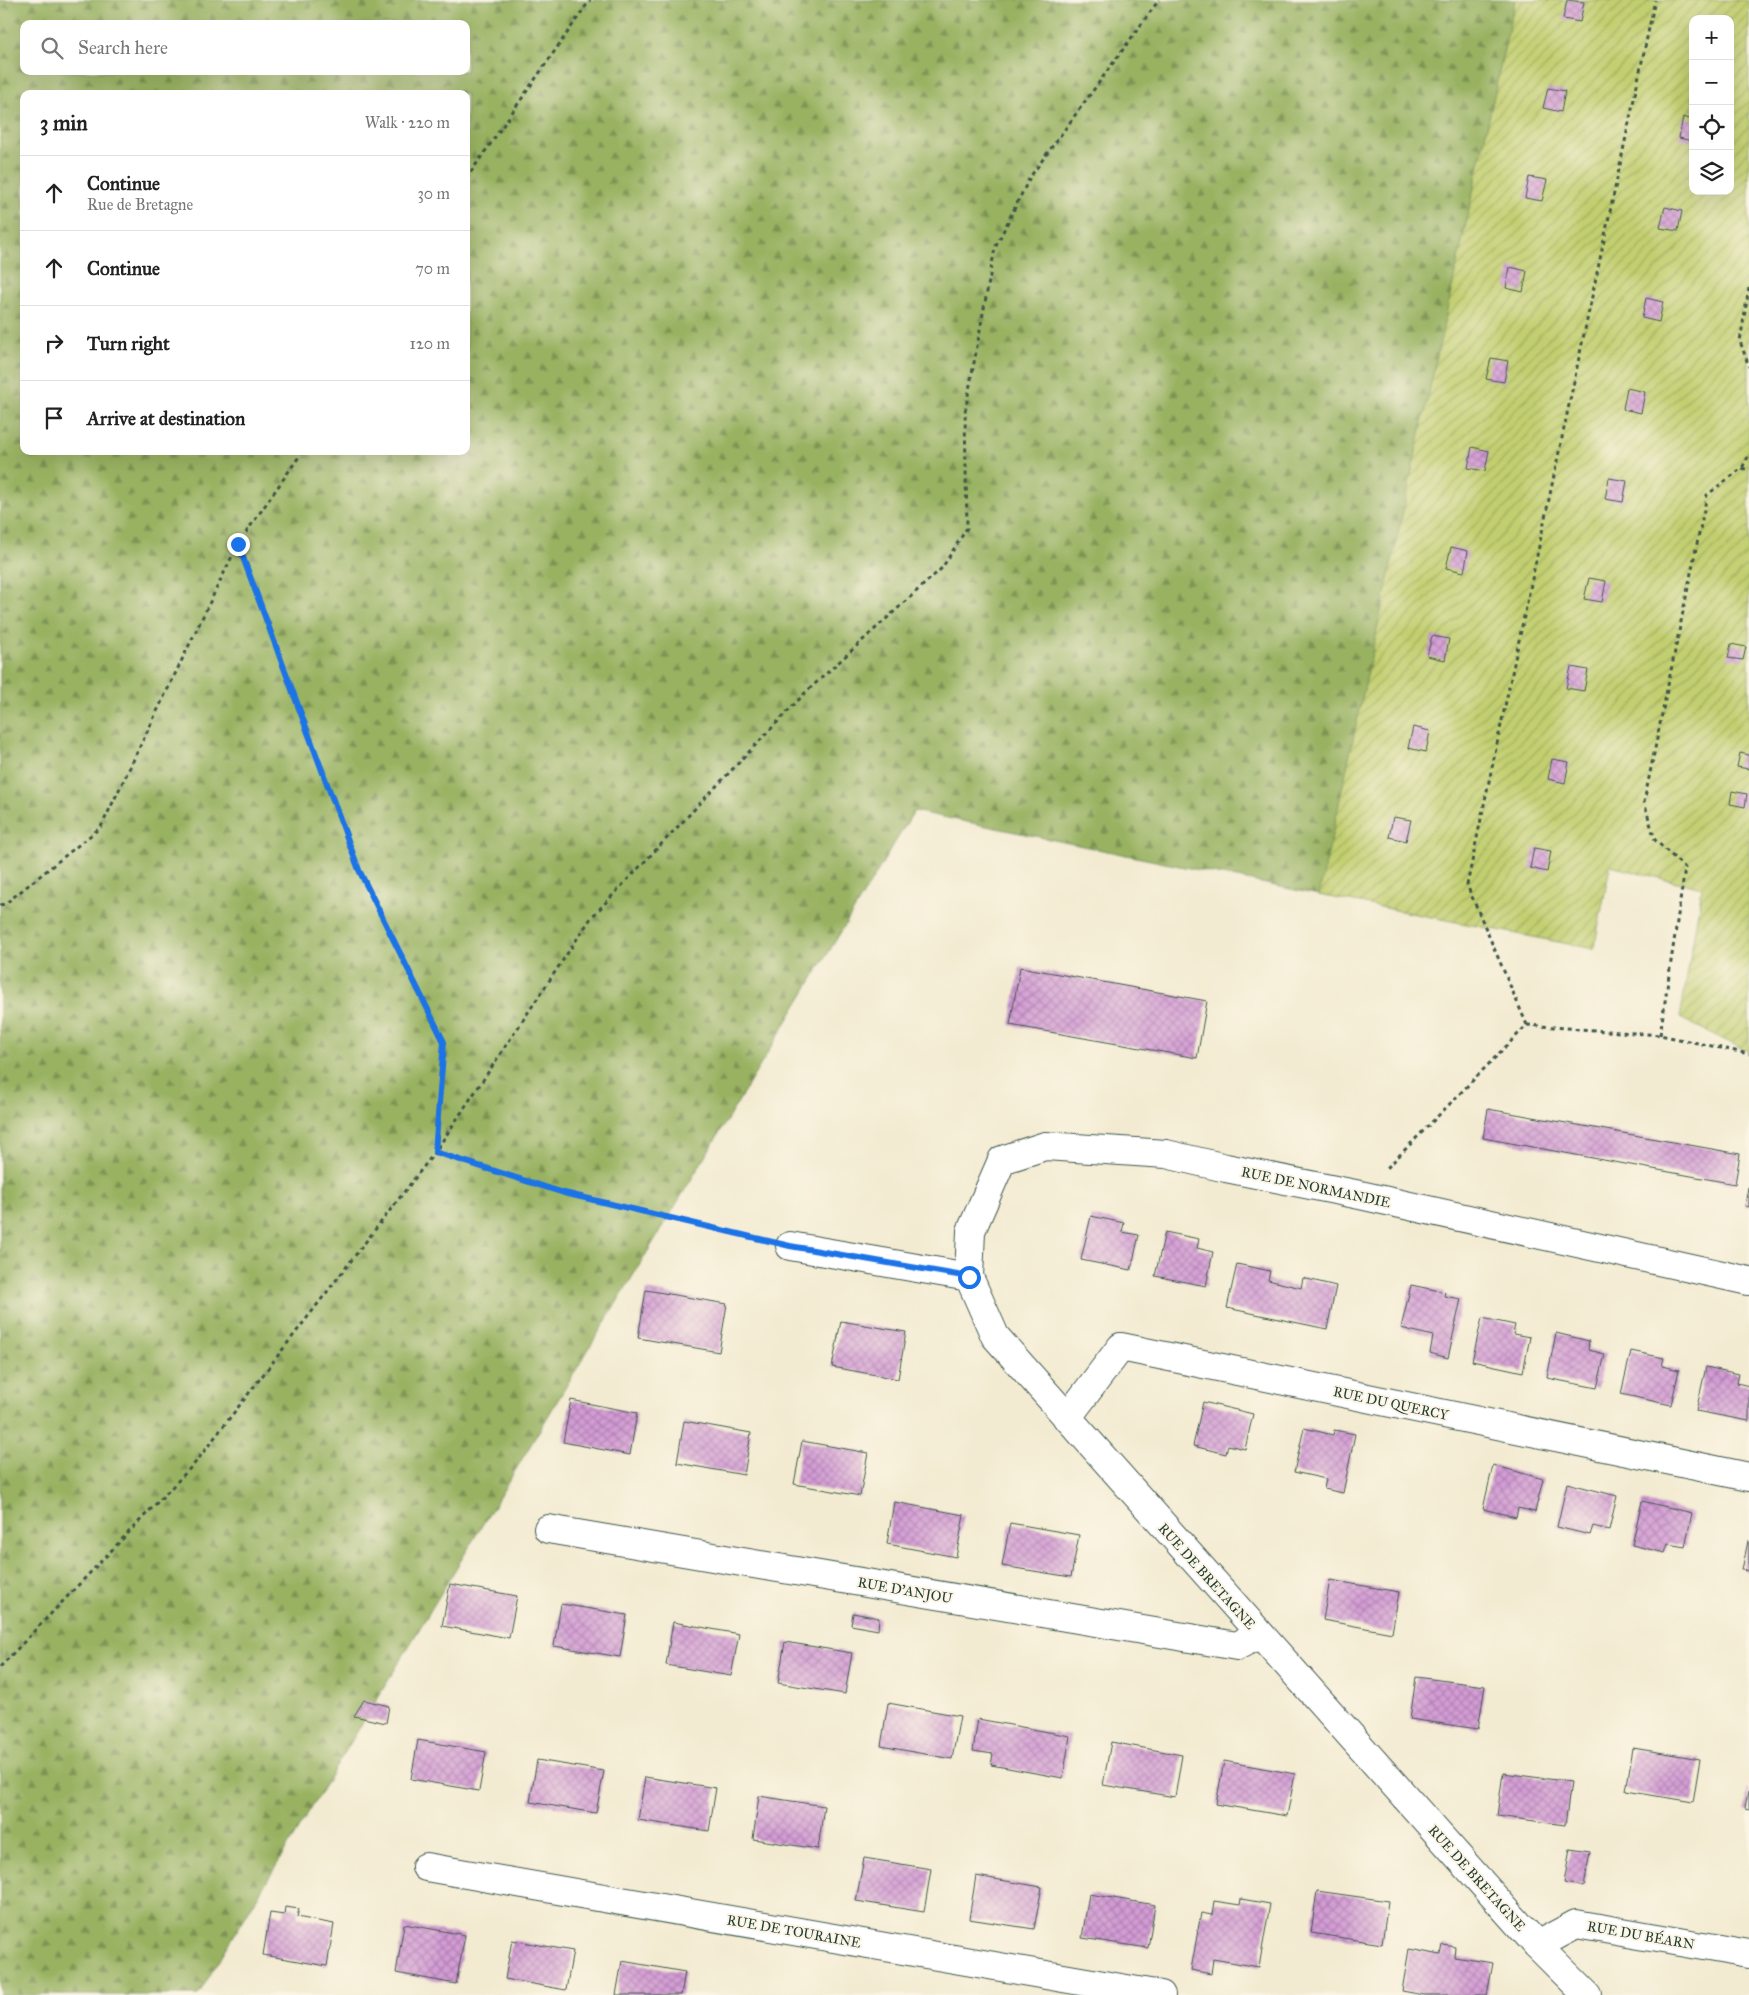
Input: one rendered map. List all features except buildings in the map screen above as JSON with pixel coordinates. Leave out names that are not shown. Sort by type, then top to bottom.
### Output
[{"type":"street","name":"RUE DE NORMANDIE","points":[[969,1277],[971,1231],[1002,1160],[1045,1146],[1166,1154],[1749,1281]]},
{"type":"street","points":[[790,1246],[969,1277]]},
{"type":"street","name":"RUE DE BRETAGNE","points":[[969,1277],[995,1336],[1537,1945],[1587,1995]]},
{"type":"street","name":"RUE DU QUERCY","points":[[1067,1418],[1121,1346],[1749,1477]]},
{"type":"street","name":"RUE D'ANJOU","points":[[548,1529],[1237,1646],[1260,1634]]},
{"type":"street","name":"RUE DE TOURAINE","points":[[426,1867],[1161,1995]]},
{"type":"street","name":"RUE DU BÉARN","points":[[1537,1945],[1576,1924],[1749,1954]]},
{"type":"path","points":[[470,173],[590,0]]},
{"type":"path","points":[[0,1668],[195,1463],[435,1152],[591,918],[806,692],[942,568],[967,528],[965,412],[995,248],[1030,178],[1159,0]]},
{"type":"path","points":[[1527,1025],[1468,885],[1655,0]]},
{"type":"path","points":[[1749,288],[1740,341],[1749,367]]},
{"type":"path","points":[[0,901],[2,905],[101,827],[238,544],[300,455]]},
{"type":"path","points":[[1660,1035],[1685,868],[1655,840],[1644,802],[1706,495],[1742,468],[1749,455]]},
{"type":"path","points":[[1742,468],[1749,470]]},
{"type":"path","points":[[238,544],[359,870],[444,1042],[435,1152]]},
{"type":"path","points":[[1360,1196],[1527,1025],[1660,1035],[1749,1054]]},
{"type":"path","points":[[435,1152],[564,1193],[790,1246]]},
{"type":"green space","points":[[0,0],[1515,0],[1319,895],[914,811],[198,1995],[0,1995]]},
{"type":"green space","points":[[1515,0],[1749,0],[1749,1052],[1680,1018],[1702,888],[1610,866],[1594,949],[1319,895]]},
{"type":"route","points":[[238,544],[359,870],[444,1042],[435,1152],[564,1193],[790,1246],[969,1277]]}]
